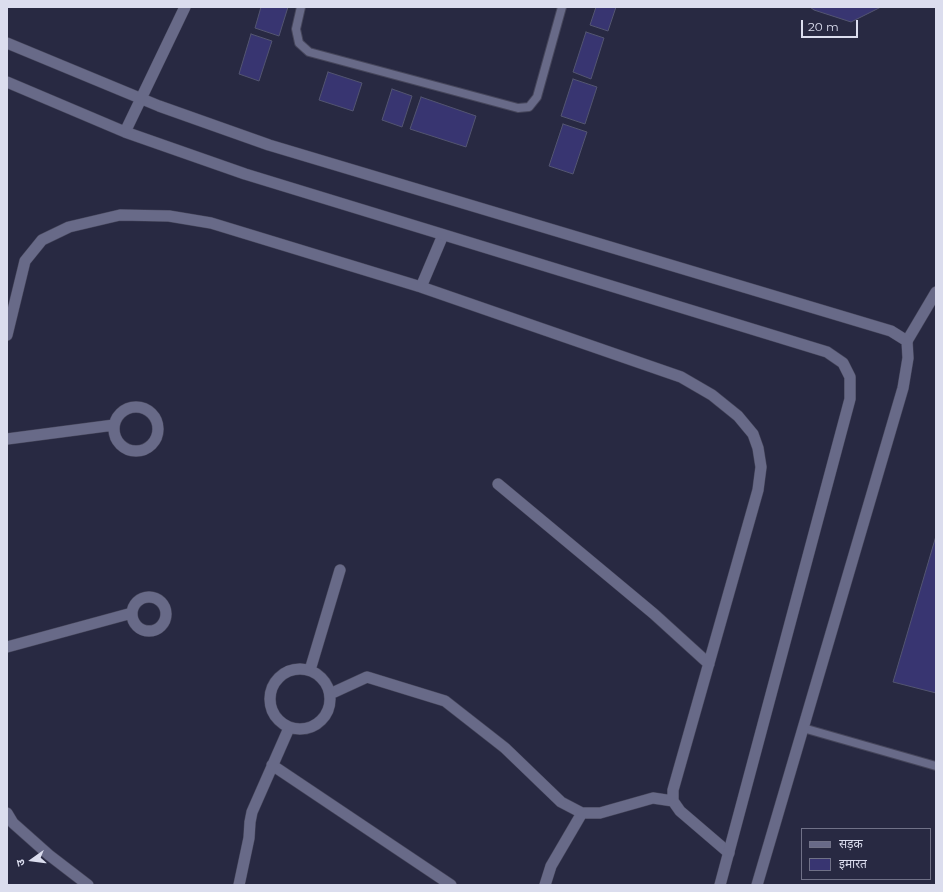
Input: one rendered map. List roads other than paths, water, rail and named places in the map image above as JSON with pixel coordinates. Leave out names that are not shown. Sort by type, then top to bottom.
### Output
[{"type":"street","points":[[125,132],[185,7]]},
{"type":"street","points":[[7,43],[141,99],[269,145],[891,331],[907,340]]},
{"type":"street","points":[[7,82],[125,132],[245,174],[827,352],[843,363],[850,377],[850,399],[720,885]]},
{"type":"street","points":[[7,335],[26,261],[42,240],[69,227],[120,214],[169,216],[211,223],[421,287],[681,377],[712,395],[738,416],[753,434],[758,448],[760,467],[758,490],[673,790],[673,801],[680,811],[729,853]]},
{"type":"street","points":[[421,287],[443,235]]},
{"type":"street","points":[[757,885],[903,388],[908,358],[907,340],[936,292]]},
{"type":"street","points":[[142,407],[148,410],[157,422],[157,436],[148,448],[134,451],[127,449],[116,439],[114,425],[121,412],[127,408],[142,407]]},
{"type":"street","points":[[7,439],[114,425]]},
{"type":"street","points":[[498,484],[654,614],[709,664]]},
{"type":"street","points":[[310,670],[340,570]]},
{"type":"street","points":[[7,647],[132,613]]},
{"type":"street","points":[[293,668],[310,670],[321,676],[327,684],[330,694],[330,705],[320,722],[311,727],[300,729],[289,728],[275,716],[271,707],[270,697],[272,687],[284,672],[293,668]]},
{"type":"street","points":[[330,694],[367,677],[445,701],[505,748],[561,802],[582,813],[600,813],[653,798],[673,801]]},
{"type":"street","points":[[239,885],[249,838],[252,812],[289,728]]},
{"type":"street","points":[[272,766],[451,885]]},
{"type":"street","points":[[7,813],[13,823],[49,855],[88,885]]},
{"type":"street","points":[[545,885],[551,866],[582,813]]},
{"type":"lane","points":[[301,7],[296,29],[299,43],[309,52],[518,108],[529,106],[537,97],[562,7]]},
{"type":"lane","points":[[803,728],[936,766]]}]
